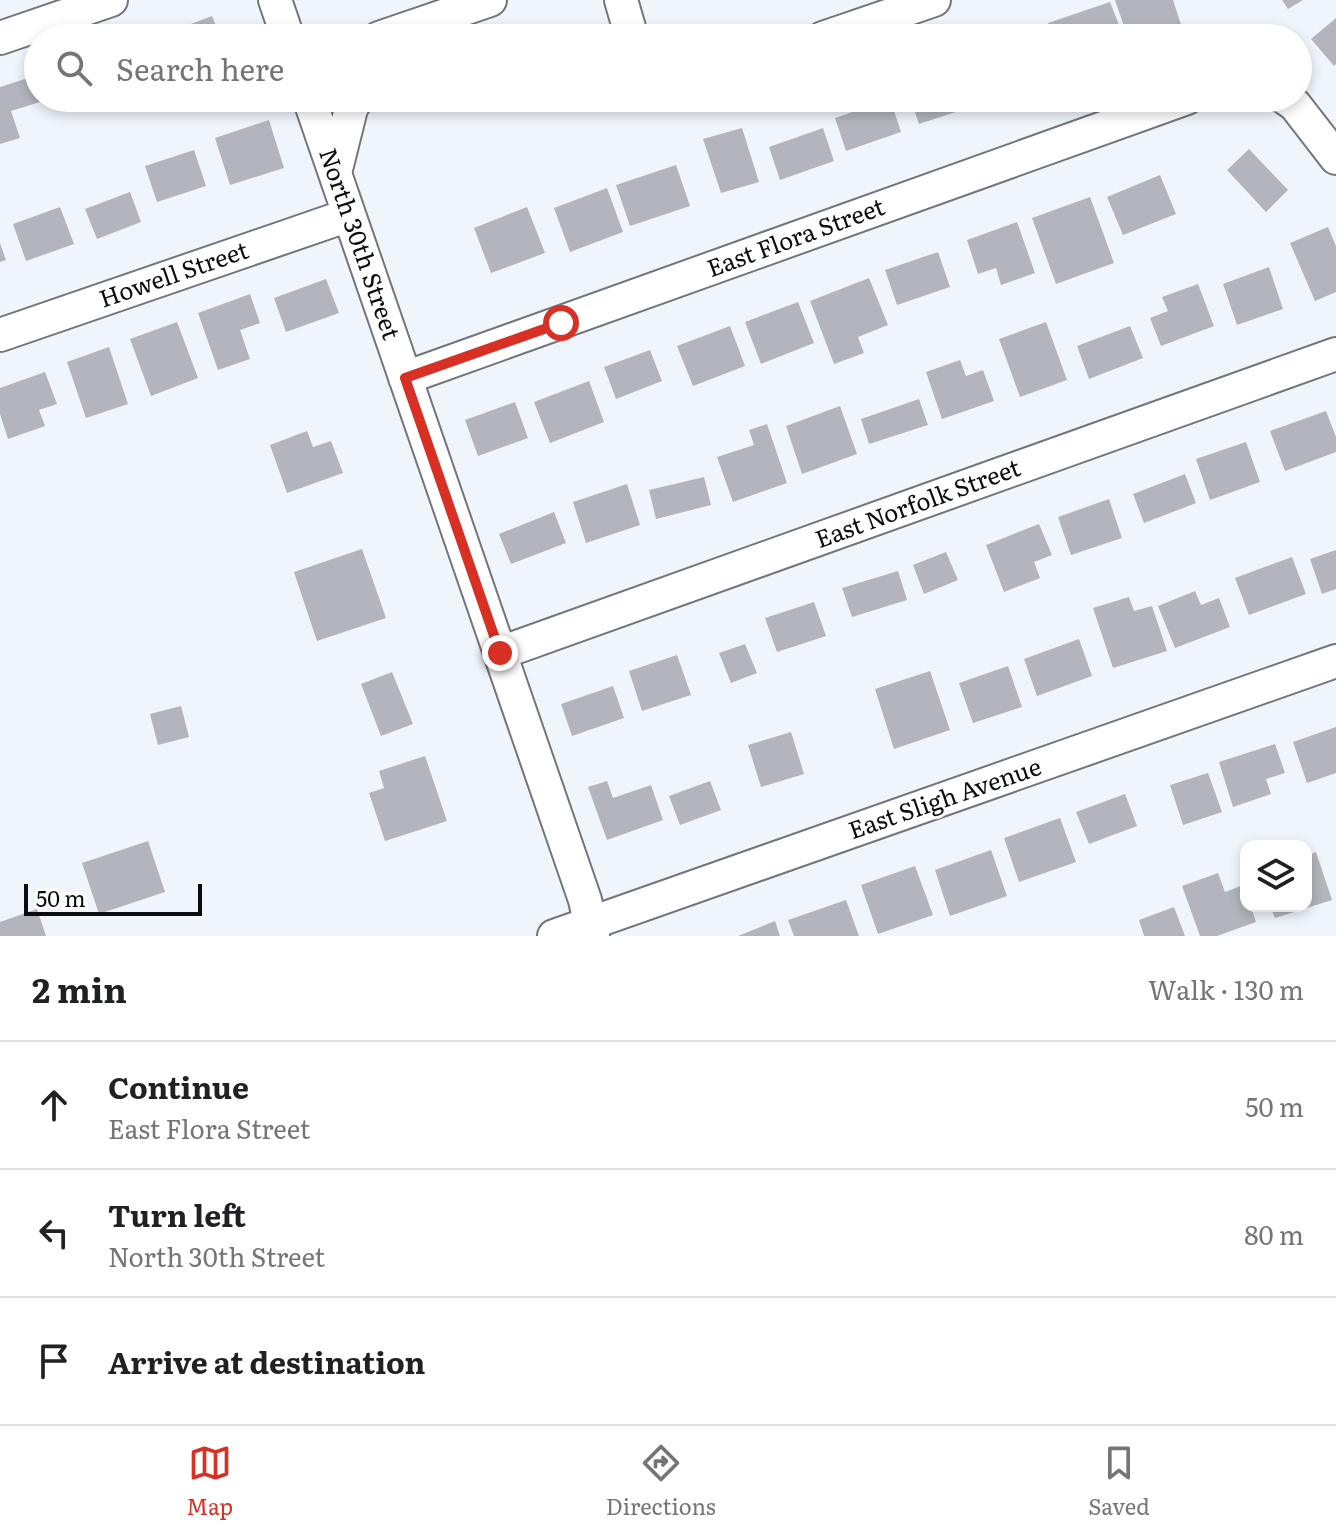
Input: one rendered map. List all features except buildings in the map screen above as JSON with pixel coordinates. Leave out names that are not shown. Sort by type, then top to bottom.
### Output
[{"type":"street","points":[[41,24],[111,0]]},
{"type":"street","points":[[275,0],[283,24]]},
{"type":"street","points":[[431,24],[490,0]]},
{"type":"street","points":[[621,0],[628,24]]},
{"type":"street","points":[[864,24],[934,0]]},
{"type":"street","points":[[0,38],[24,30]]},
{"type":"street","name":"North 30th Street","points":[[314,112],[585,900],[591,930]]},
{"type":"street","points":[[335,173],[350,112]]},
{"type":"street","name":"East Flora Street","points":[[405,378],[1148,112]]},
{"type":"street","points":[[1300,112],[1336,158]]},
{"type":"street","name":"Howell Street","points":[[0,335],[349,215]]},
{"type":"street","name":"East Norfolk Street","points":[[500,653],[1336,354]]},
{"type":"street","name":"East Sligh Avenue","points":[[554,936],[591,930],[1336,661]]},
{"type":"route","points":[[500,653],[405,378],[561,323]]}]
